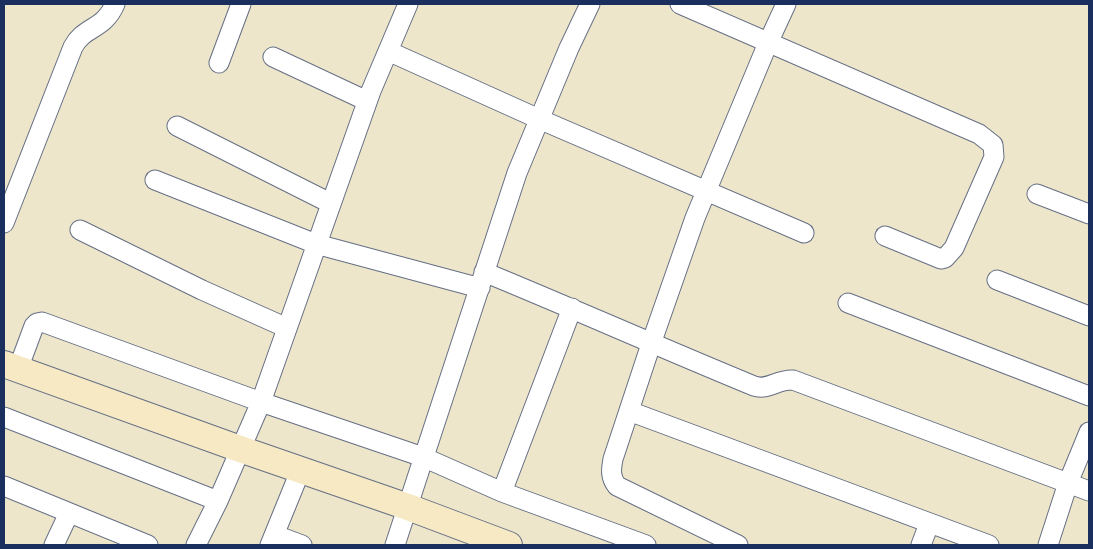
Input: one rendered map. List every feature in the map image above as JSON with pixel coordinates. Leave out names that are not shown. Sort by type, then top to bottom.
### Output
[{"type":"street","points":[[4,223],[73,47],[82,35],[106,20],[115,4]]},
{"type":"street","points":[[218,64],[241,4]]},
{"type":"street","points":[[196,545],[218,501],[261,402],[367,101],[408,4]]},
{"type":"street","points":[[395,545],[517,173],[569,48],[590,4]]},
{"type":"street","points":[[680,4],[979,134],[993,146],[994,157],[954,248],[945,258],[941,259],[885,236]]},
{"type":"street","points":[[733,544],[618,486],[613,481],[610,473],[651,344],[695,218],[786,4]]},
{"type":"street","points":[[388,51],[539,119],[804,232]]},
{"type":"street","points":[[272,57],[367,101]]},
{"type":"street","points":[[177,126],[330,203]]},
{"type":"street","points":[[155,180],[316,244],[482,280],[572,308],[651,344],[760,388],[780,380],[793,380],[1089,491]]},
{"type":"street","points":[[1037,194],[1089,214]]},
{"type":"street","points":[[80,230],[202,290],[287,328]]},
{"type":"street","points":[[997,280],[1089,316]]},
{"type":"street","points":[[848,302],[1089,396]]},
{"type":"street","points":[[502,492],[572,308]]},
{"type":"street","points":[[509,545],[408,506],[240,449],[11,366],[34,326],[42,322],[261,402],[423,457],[502,492],[646,545]]},
{"type":"street","points":[[629,411],[989,545]]},
{"type":"street","points":[[4,417],[218,501]]},
{"type":"street","points":[[1048,545],[1068,483],[1089,432]]},
{"type":"street","points":[[301,469],[273,540],[302,545]]},
{"type":"street","points":[[4,486],[148,545]]},
{"type":"street","points":[[54,545],[69,513]]},
{"type":"street","points":[[921,545],[930,524]]}]
